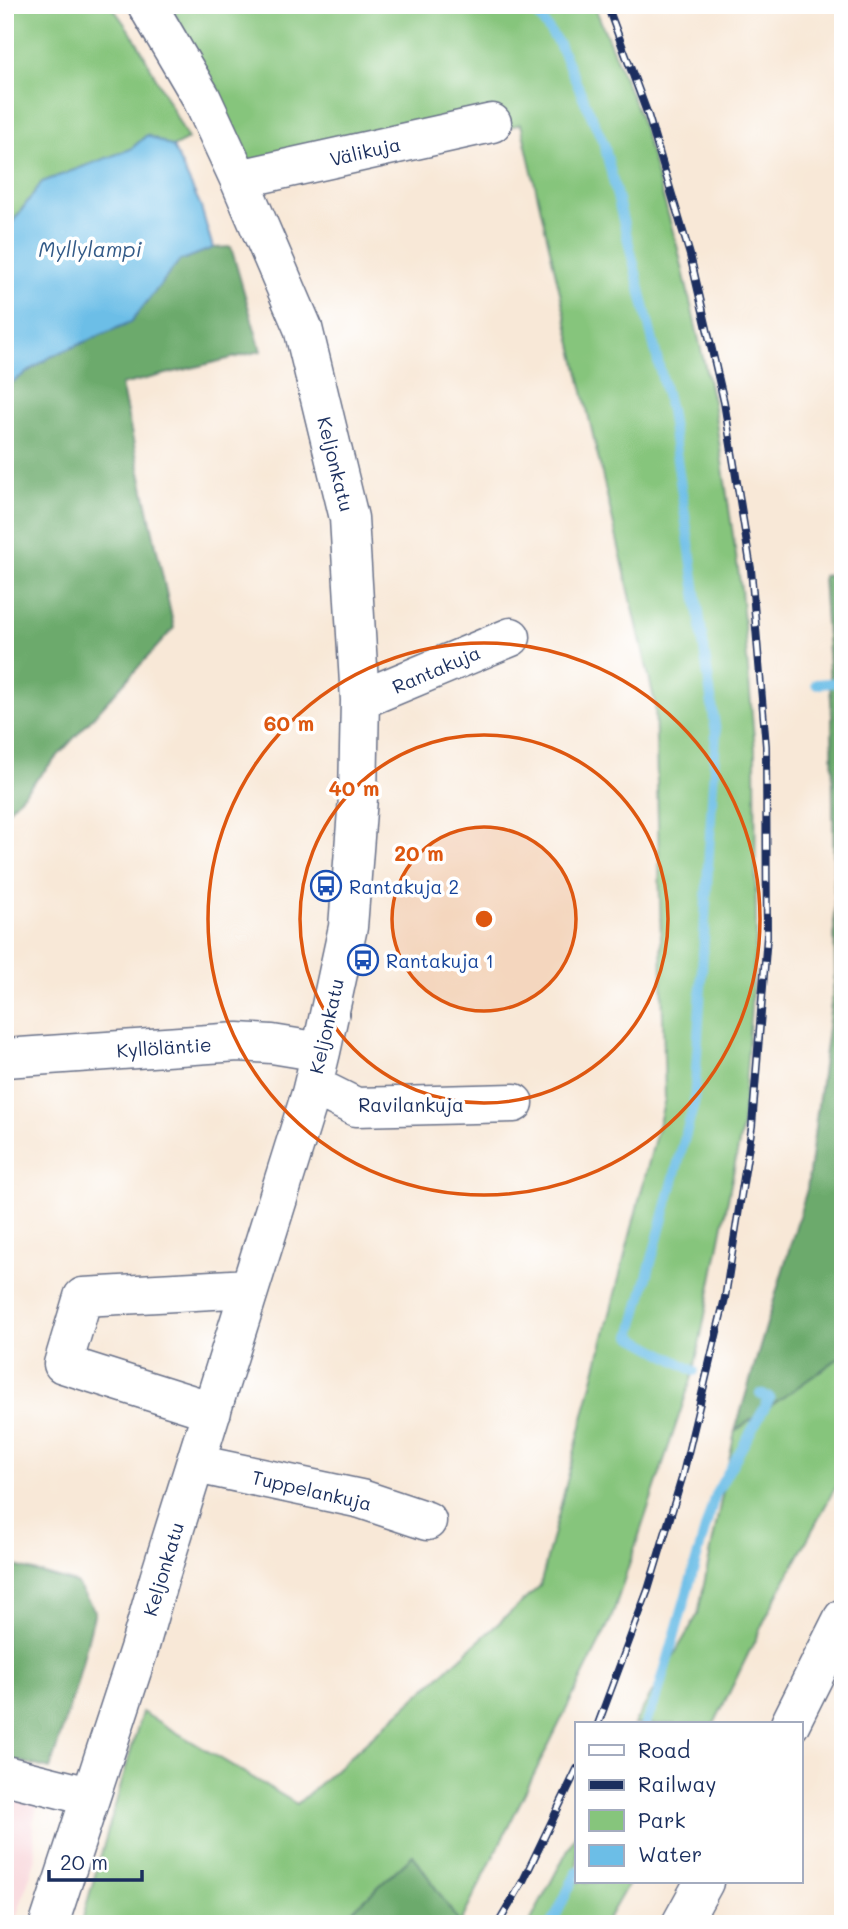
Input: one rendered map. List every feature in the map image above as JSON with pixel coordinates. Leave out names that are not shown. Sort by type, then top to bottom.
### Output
[{"type":"main road","name":"Keljonkatu","points":[[49,1924],[139,1649],[147,1576],[196,1464],[311,1093],[348,927],[358,798],[360,700],[349,518],[303,328],[201,97],[147,5]]},
{"type":"main road","name":"Välikuja","points":[[239,179],[492,123]]},
{"type":"main road","name":"Rantakuja","points":[[360,700],[511,637]]},
{"type":"main road","name":"Kyllöläntie","points":[[5,1058],[238,1042],[321,1052]]},
{"type":"main road","name":"Ravilankuja","points":[[311,1093],[328,1093],[356,1107],[514,1103]]},
{"type":"main road","points":[[212,1411],[63,1363],[83,1297],[250,1288]]},
{"type":"main road","name":"Tuppelankuja","points":[[196,1464],[361,1499],[427,1521]]},
{"type":"main road","points":[[791,1722],[843,1618]]},
{"type":"main road","points":[[5,1775],[89,1796]]},
{"type":"main road","points":[[681,1924],[703,1884]]},
{"type":"shaded area","points":[[5,1765],[45,1774],[33,1824],[36,1858],[14,1924],[5,1924]]},
{"type":"green space","points":[[5,5],[111,5],[136,40],[188,139],[173,147],[147,135],[131,149],[42,182],[10,225],[10,266],[5,274]]},
{"type":"green space","points":[[179,5],[594,5],[639,114],[678,249],[713,401],[741,589],[755,750],[756,937],[742,1128],[694,1371],[611,1619],[460,1924],[413,1855],[338,1924],[81,1924],[142,1712],[297,1804],[540,1586],[665,1099],[655,703],[521,124],[263,187],[173,10]]},
{"type":"green space","points":[[231,247],[261,351],[121,385],[174,628],[5,814],[5,387],[50,357],[131,322],[179,261],[213,248]]},
{"type":"green space","points":[[843,574],[843,1355],[735,1431],[807,1189],[835,974],[832,716],[823,576]]},
{"type":"green space","points":[[843,1355],[843,1469],[715,1722],[635,1722],[698,1614],[735,1431]]},
{"type":"green space","points":[[5,1563],[76,1583],[95,1611],[77,1683],[50,1769],[5,1758]]},
{"type":"green space","points":[[575,1836],[575,1884],[628,1884],[605,1924],[529,1924]]},
{"type":"green space","points":[[413,1855],[460,1924],[338,1924]]},
{"type":"water","name":"Myllylampi","points":[[147,135],[173,147],[200,204],[213,248],[179,261],[131,322],[50,357],[5,387],[5,274],[10,266],[10,226],[42,182],[131,149]]},
{"type":"waterway","points":[[531,5],[559,44],[604,144],[670,410],[716,733],[694,1104],[631,1336],[694,1371]]},
{"type":"waterway","points":[[816,684],[843,682]]},
{"type":"waterway","points":[[646,1722],[656,1700],[715,1495],[770,1398],[760,1394]]},
{"type":"waterway","points":[[552,1924],[575,1875]]},
{"type":"railway","points":[[599,1722],[648,1590],[682,1478],[725,1298],[752,1126],[767,936],[766,746],[751,569],[724,402],[690,255],[648,115],[607,5]]},
{"type":"railway","points":[[498,1924],[523,1881],[575,1773]]},
{"type":"place","name":"Rantakuja 2","points":[[326,886]]},
{"type":"place","name":"Rantakuja 1","points":[[363,960]]}]
